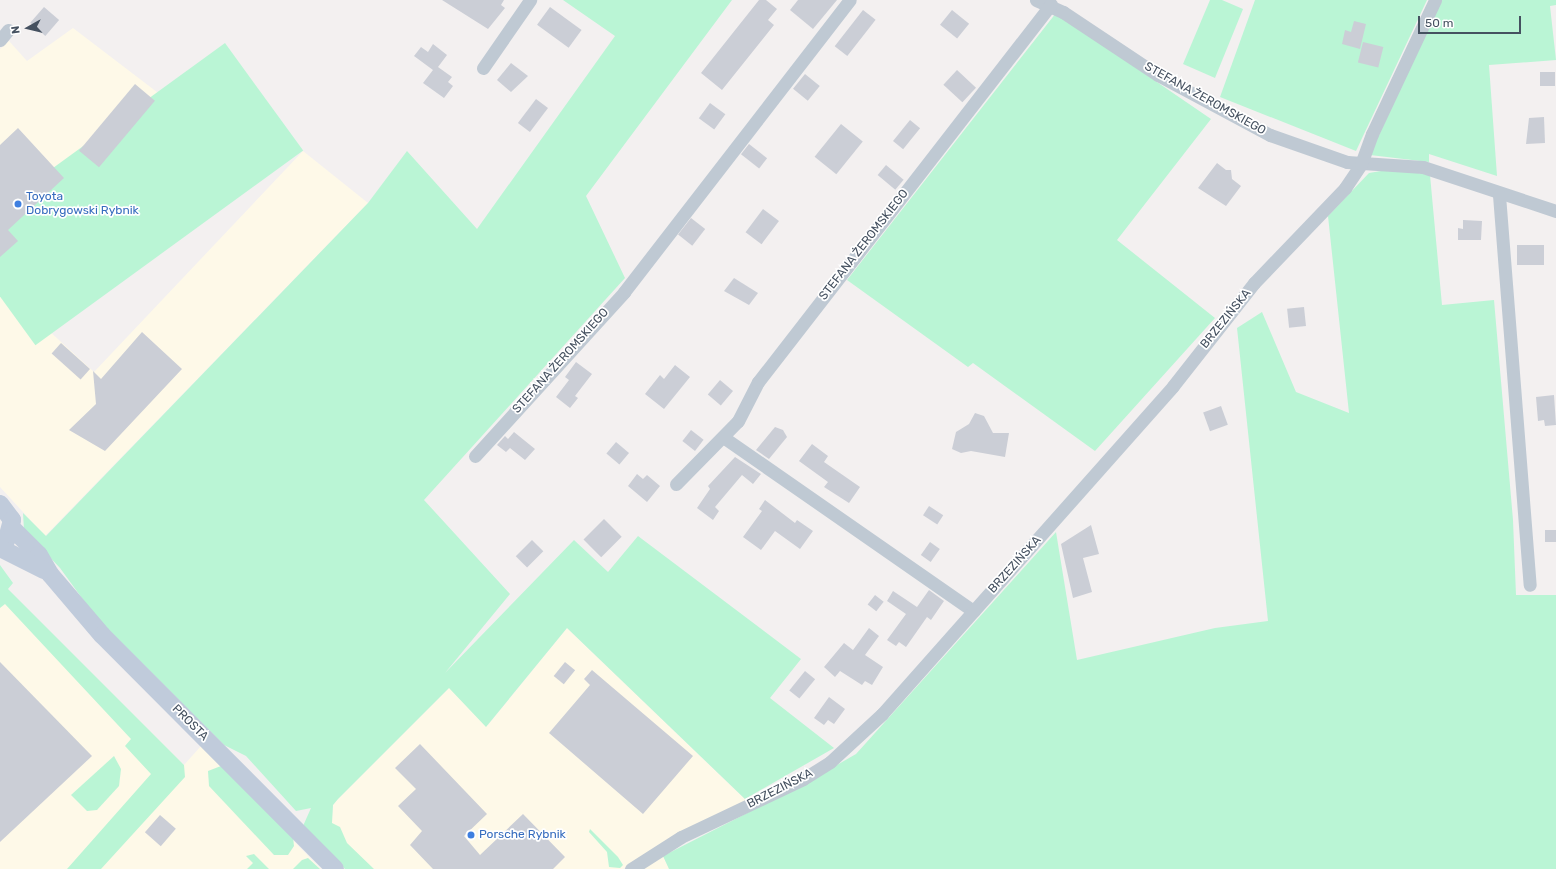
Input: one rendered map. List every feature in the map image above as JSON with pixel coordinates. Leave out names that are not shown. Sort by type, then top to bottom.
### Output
[{"type":"main road","points":[[0,504],[9,513],[12,528],[0,545]]},
{"type":"main road","name":"PROSTA","points":[[12,528],[39,555],[50,574],[102,635],[335,869]]},
{"type":"main road","name":"PROSTA","points":[[0,548],[50,574]]},
{"type":"street","points":[[483,68],[530,0]]},
{"type":"street","name":"STEFANA ŻEROMSKIEGO","points":[[475,456],[624,292],[850,0]]},
{"type":"street","name":"STEFANA ŻEROMSKIEGO","points":[[1036,0],[1051,4],[1158,75],[1249,126],[1302,147],[1362,164],[1423,167],[1500,194],[1556,211]]},
{"type":"street","name":"BRZEZIŃSKA","points":[[631,869],[681,837],[803,779],[842,753],[973,611],[1173,386],[1254,283],[1345,188],[1362,164],[1372,134],[1435,0]]},
{"type":"street","name":"STEFANA ŻEROMSKIEGO","points":[[676,484],[738,421],[758,382],[1051,4]]},
{"type":"street","points":[[1500,194],[1530,584]]},
{"type":"street","points":[[723,437],[973,611]]},
{"type":"shaded area","points":[[73,28],[170,102],[2,288],[94,372],[303,151],[368,203],[45,536],[0,487],[0,49],[9,41],[27,61]]},
{"type":"shaded area","points":[[0,582],[184,765],[201,746],[321,869],[0,869]]},
{"type":"shaded area","points":[[567,628],[750,804],[623,869],[365,869],[331,829],[333,805],[338,799],[450,687],[488,725]]},
{"type":"shaded area","points":[[663,856],[669,869],[641,869]]},
{"type":"green space","points":[[563,0],[732,0],[586,196],[625,278],[424,500],[510,594],[445,673],[574,540],[608,572],[638,536],[801,659],[770,698],[834,748],[745,799],[567,628],[486,727],[449,688],[338,799],[333,805],[332,823],[340,827],[347,843],[374,869],[345,869],[303,826],[311,808],[296,811],[246,756],[224,745],[95,616],[60,568],[24,530],[23,513],[46,536],[368,203],[407,151],[477,229],[615,36]]},
{"type":"green space","points":[[1210,0],[1222,0],[1243,9],[1215,78],[1183,64]]},
{"type":"green space","points":[[1255,0],[1427,0],[1356,151],[1220,97]]},
{"type":"green space","points":[[1440,0],[1556,0],[1556,5],[1550,6],[1556,60],[1489,65],[1497,176],[1429,154],[1429,162],[1370,155]]},
{"type":"green space","points":[[1056,13],[1211,119],[1117,240],[1215,318],[1095,451],[973,363],[968,367],[847,280]]},
{"type":"green space","points":[[225,43],[303,151],[35,345],[0,296],[0,206]]},
{"type":"green space","points":[[1393,169],[1430,175],[1442,305],[1494,300],[1513,520],[1516,595],[1556,595],[1556,869],[669,869],[663,856],[804,784],[856,754],[1056,532],[1077,660],[1215,628],[1268,621],[1237,328],[1262,312],[1296,392],[1349,413],[1328,216],[1369,173]]},
{"type":"green space","points":[[0,565],[13,583],[8,589],[184,765],[185,777],[101,869],[67,869],[151,774],[125,746],[131,739],[5,604],[0,608]]},
{"type":"green space","points":[[114,756],[121,769],[119,786],[97,810],[87,811],[71,795]]},
{"type":"green space","points":[[221,766],[293,837],[294,846],[288,855],[274,855],[209,786],[208,771]]},
{"type":"green space","points":[[590,829],[618,857],[623,865],[620,868],[609,867],[607,852],[589,832]]},
{"type":"green space","points":[[254,854],[269,869],[247,869],[253,863],[246,856]]},
{"type":"green space","points":[[308,858],[320,869],[293,869],[302,860]]},
{"type":"building","points":[[442,0],[504,0],[501,5],[505,8],[488,29]]},
{"type":"building","points":[[759,0],[766,0],[777,9],[768,20],[774,25],[722,90],[701,73]]},
{"type":"building","points":[[798,0],[837,0],[813,29],[790,10]]},
{"type":"building","points":[[44,7],[59,20],[45,36],[30,23]]},
{"type":"building","points":[[550,7],[582,30],[569,48],[537,25]]},
{"type":"building","points":[[863,10],[876,20],[847,56],[835,46]]},
{"type":"building","points":[[952,10],[969,24],[957,39],[940,25]]},
{"type":"building","points":[[1354,21],[1366,24],[1360,49],[1342,44],[1345,30],[1351,32]]},
{"type":"building","points":[[1363,42],[1383,47],[1378,67],[1358,62]]},
{"type":"building","points":[[433,44],[447,55],[438,67],[452,77],[448,82],[453,86],[444,98],[423,83],[433,70],[414,56],[421,47],[428,52]]},
{"type":"building","points":[[511,63],[528,76],[511,92],[497,80]]},
{"type":"building","points":[[957,70],[976,88],[962,102],[943,85]]},
{"type":"building","points":[[1540,72],[1555,72],[1555,86],[1540,86]]},
{"type":"building","points":[[805,74],[820,86],[808,101],[793,89]]},
{"type":"building","points":[[135,84],[155,101],[99,167],[79,151]]},
{"type":"building","points":[[536,99],[548,108],[530,132],[518,123]]},
{"type":"building","points":[[710,103],[725,114],[714,130],[699,118]]},
{"type":"building","points":[[1544,117],[1545,143],[1526,144],[1529,118]]},
{"type":"building","points":[[910,120],[920,128],[903,149],[893,141]]},
{"type":"building","points":[[841,124],[863,142],[836,174],[815,157]]},
{"type":"building","name":"Toyota Dobrygowski Rybnik","points":[[18,128],[64,178],[8,230],[18,241],[0,257],[0,145]]},
{"type":"building","points":[[749,144],[767,158],[759,168],[741,154]]},
{"type":"building","points":[[1217,163],[1226,170],[1231,170],[1232,179],[1241,186],[1226,206],[1198,188]]},
{"type":"building","points":[[886,165],[904,180],[895,190],[878,175]]},
{"type":"building","points":[[763,209],[779,221],[762,244],[746,232]]},
{"type":"building","points":[[691,218],[705,229],[692,246],[678,235]]},
{"type":"building","points":[[1463,220],[1482,221],[1481,240],[1458,240],[1458,228],[1463,229]]},
{"type":"building","points":[[1517,245],[1544,245],[1544,265],[1517,265]]},
{"type":"building","points":[[734,278],[758,293],[749,305],[724,291]]},
{"type":"building","points":[[1304,307],[1306,326],[1289,328],[1287,309]]},
{"type":"building","points":[[142,332],[182,369],[105,451],[69,430],[96,404],[93,371],[101,379]]},
{"type":"building","points":[[61,343],[90,369],[81,380],[52,353]]},
{"type":"building","points":[[576,362],[592,374],[575,396],[578,398],[570,408],[556,397],[569,380],[565,377]]},
{"type":"building","points":[[675,365],[690,377],[664,409],[645,394],[660,375],[664,379]]},
{"type":"building","points":[[720,380],[733,391],[721,405],[708,395]]},
{"type":"building","points":[[1554,395],[1556,425],[1545,426],[1544,420],[1538,421],[1536,397]]},
{"type":"building","points":[[1221,406],[1228,425],[1210,431],[1203,412]]},
{"type":"building","points":[[975,413],[984,416],[993,433],[1009,433],[1005,457],[971,451],[961,453],[952,449],[956,432],[969,424]]},
{"type":"building","points":[[775,427],[783,430],[787,437],[769,459],[756,450]]},
{"type":"building","points":[[691,430],[704,440],[695,451],[682,441]]},
{"type":"building","points":[[514,432],[535,449],[525,460],[510,448],[506,452],[497,445],[505,436],[508,439]]},
{"type":"building","points":[[616,442],[629,453],[619,464],[606,453]]},
{"type":"building","points":[[812,444],[828,456],[824,462],[860,487],[849,503],[824,487],[828,482],[799,461]]},
{"type":"building","points":[[735,457],[761,474],[753,484],[742,475],[715,507],[719,511],[713,520],[697,508],[710,489],[708,486]]},
{"type":"building","points":[[637,474],[643,479],[647,475],[660,486],[647,502],[628,486]]},
{"type":"building","points":[[765,500],[795,523],[797,520],[813,531],[800,549],[775,531],[761,550],[743,537],[762,511],[759,509]]},
{"type":"building","points":[[929,506],[943,515],[937,524],[923,515]]},
{"type":"building","points":[[604,519],[622,537],[601,557],[583,540]]},
{"type":"building","points":[[1091,525],[1099,554],[1083,558],[1092,592],[1073,598],[1061,544]]},
{"type":"building","points":[[1545,530],[1556,530],[1556,542],[1545,542]]},
{"type":"building","points":[[532,540],[543,551],[527,568],[516,556]]},
{"type":"building","points":[[930,542],[940,549],[931,562],[921,555]]},
{"type":"building","points":[[929,590],[944,601],[931,620],[927,617],[906,647],[899,642],[896,646],[887,640],[906,614],[887,601],[893,591],[917,607]]},
{"type":"building","points":[[875,595],[884,602],[876,611],[868,604]]},
{"type":"building","points":[[869,628],[879,636],[865,655],[883,667],[872,685],[865,681],[862,685],[840,671],[835,677],[824,667],[844,643],[853,650]]},
{"type":"building","points":[[0,662],[92,756],[0,842]]},
{"type":"building","points":[[565,662],[575,670],[564,684],[554,676]]},
{"type":"building","points":[[592,670],[693,756],[643,814],[549,733],[590,685],[584,679]]},
{"type":"building","points":[[805,671],[815,679],[799,699],[789,690]]},
{"type":"building","points":[[829,697],[845,709],[834,724],[828,720],[824,725],[814,718]]},
{"type":"building","points":[[420,744],[487,814],[464,836],[480,855],[523,814],[565,857],[553,869],[433,869],[410,845],[422,831],[398,806],[416,789],[395,768]]},
{"type":"building","points":[[160,815],[176,829],[161,846],[145,832]]},
{"type":"place","name":"Toyota Dobrygowski Rybnik","points":[[18,204]]},
{"type":"place","name":"Porsche Rybnik","points":[[471,835]]}]
